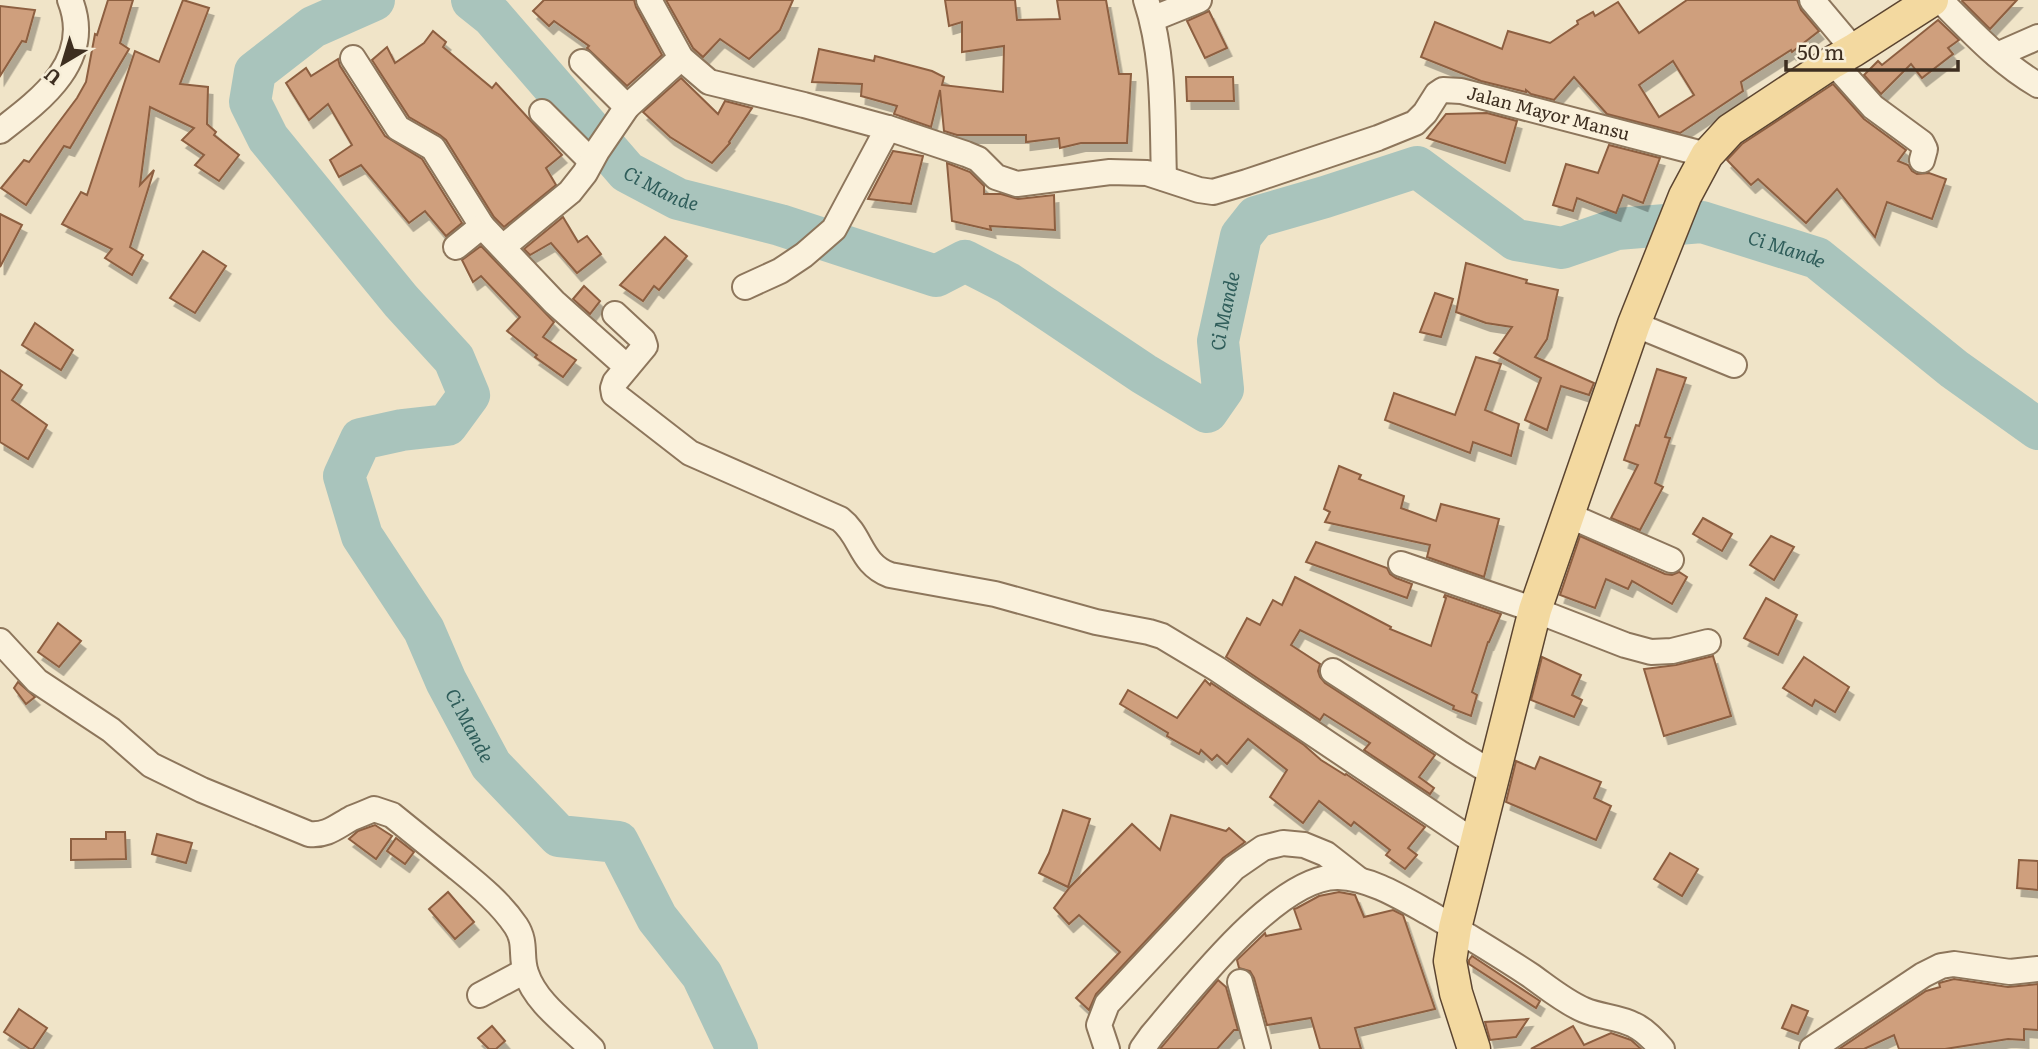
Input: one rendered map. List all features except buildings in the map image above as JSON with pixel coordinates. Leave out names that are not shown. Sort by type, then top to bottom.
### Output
[{"type":"main road","points":[[1474,1049],[1456,993],[1450,961],[1455,928],[1476,843],[1535,610],[1634,324],[1685,196],[1707,155],[1730,130],[1933,0]]},
{"type":"street","points":[[0,131],[48,92],[61,76],[70,59],[75,38],[76,20],[70,0]]},
{"type":"street","points":[[649,0],[681,58],[709,82],[888,128],[966,153],[978,159],[996,177],[1017,184],[1110,172],[1147,173],[1164,178],[1161,70],[1149,9],[1199,0]]},
{"type":"street","points":[[1812,0],[1873,107],[1924,146],[1922,160]]},
{"type":"street","points":[[1940,0],[2012,69],[2038,85]]},
{"type":"street","points":[[1997,55],[2038,37]]},
{"type":"street","points":[[353,58],[398,128],[433,148],[482,226],[554,302],[627,367]]},
{"type":"street","points":[[503,247],[570,192],[622,114],[681,58]]},
{"type":"street","points":[[582,62],[622,114]]},
{"type":"street","name":"Jalan Mayor Mansu","points":[[1164,178],[1213,192],[1247,183],[1378,138],[1415,122],[1443,90],[1707,155]]},
{"type":"street","points":[[542,112],[594,156]]},
{"type":"street","points":[[745,288],[780,271],[804,255],[834,229],[888,128]]},
{"type":"street","points":[[456,247],[482,226]]},
{"type":"street","points":[[615,314],[643,340],[645,346],[615,382],[614,394],[690,453],[840,519],[850,530],[869,562],[879,571],[995,594],[1096,622],[1161,636],[1217,669],[1476,843]]},
{"type":"street","points":[[1634,324],[1734,365]]},
{"type":"street","points":[[1568,515],[1671,560]]},
{"type":"street","points":[[1401,564],[1651,652],[1672,651],[1708,642]]},
{"type":"street","points":[[0,641],[37,681],[111,730],[151,765],[202,790],[309,834],[335,829],[374,809],[392,815],[483,889],[506,913],[523,943],[525,971],[533,989],[592,1049]]},
{"type":"street","points":[[1333,671],[1494,774]]},
{"type":"street","points":[[1107,1049],[1099,1025],[1107,1004],[1234,868],[1264,848],[1283,843],[1304,845],[1326,854],[1357,879]]},
{"type":"street","points":[[1142,1049],[1229,944],[1296,890],[1319,880],[1336,877],[1357,879],[1387,891],[1492,949],[1581,1009],[1641,1028],[1662,1049]]},
{"type":"street","points":[[1812,1049],[1923,975],[1941,966],[1954,964],[2010,972],[2038,969]]},
{"type":"street","points":[[480,995],[525,971]]},
{"type":"street","points":[[1240,982],[1258,1049]]},
{"type":"waterway","name":"Ci Mande","points":[[374,0],[313,27],[255,72],[250,102],[268,138],[401,301],[454,359],[469,395],[447,425],[402,430],[361,439],[344,476],[362,536],[424,630],[446,681],[491,765],[559,836],[618,842],[657,918],[702,975],[737,1049]]},
{"type":"waterway","name":"Ci Mande","points":[[472,0],[492,16],[627,172],[678,199],[780,225],[936,276],[965,261],[1008,283],[1144,374],[1207,412],[1223,389],[1218,341],[1241,236],[1256,217],[1417,167],[1516,240],[1562,248],[1617,229],[1702,222],[1817,258],[1954,369],[2038,429]]}]
